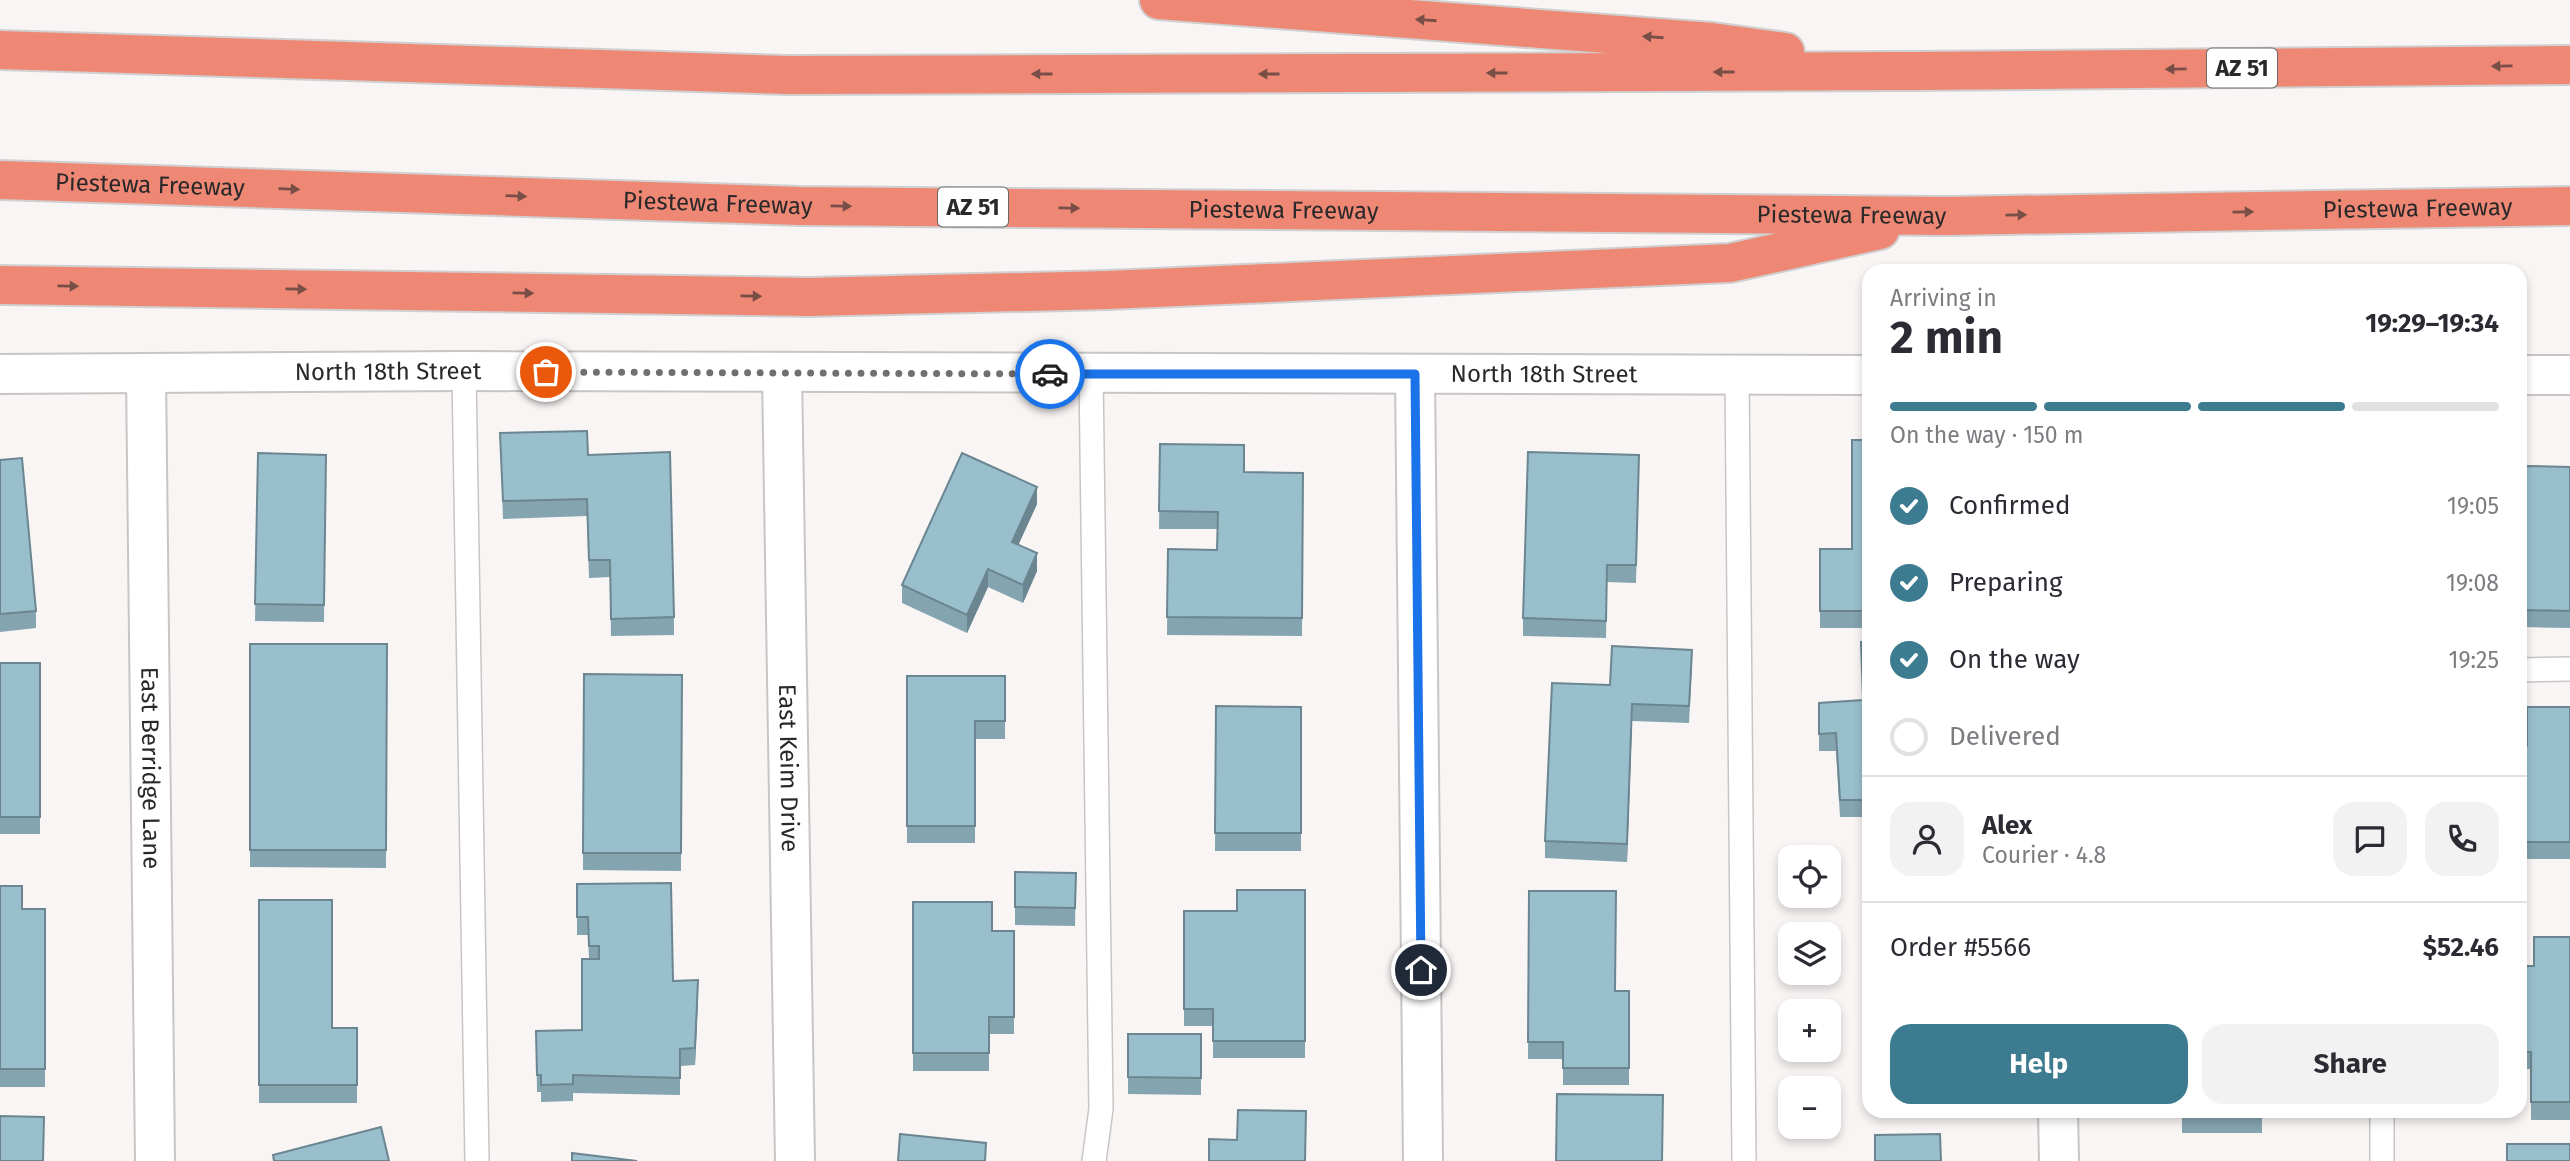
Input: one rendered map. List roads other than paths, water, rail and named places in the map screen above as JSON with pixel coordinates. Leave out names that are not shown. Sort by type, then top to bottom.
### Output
[{"type":"highway","points":[[1159,0],[1712,42],[1915,71]]},
{"type":"highway","name":"AZ 51","points":[[0,50],[789,75],[1915,71],[2570,65]]},
{"type":"highway","name":"Piestewa Freeway","points":[[0,180],[799,206],[1947,216],[2570,206]]},
{"type":"highway","points":[[0,285],[808,297],[1108,290],[1730,263],[1947,216]]},
{"type":"street","name":"North 18th Street","points":[[0,374],[464,371],[1862,375]]},
{"type":"street","name":"East Berridge Lane","points":[[146,374],[155,1161]]},
{"type":"street","name":"East Keim Drive","points":[[782,374],[795,1161]]},
{"type":"street","points":[[1415,374],[1423,1161]]},
{"type":"street","points":[[2527,375],[2570,375]]},
{"type":"street","points":[[2058,1118],[2059,1161]]},
{"type":"lane","points":[[464,371],[477,1161]]},
{"type":"lane","points":[[1091,374],[1101,1108],[1094,1161]]},
{"type":"lane","points":[[1737,375],[1744,1161]]},
{"type":"lane","points":[[2527,670],[2570,668]]},
{"type":"lane","points":[[2382,1118],[2382,1161]]}]
